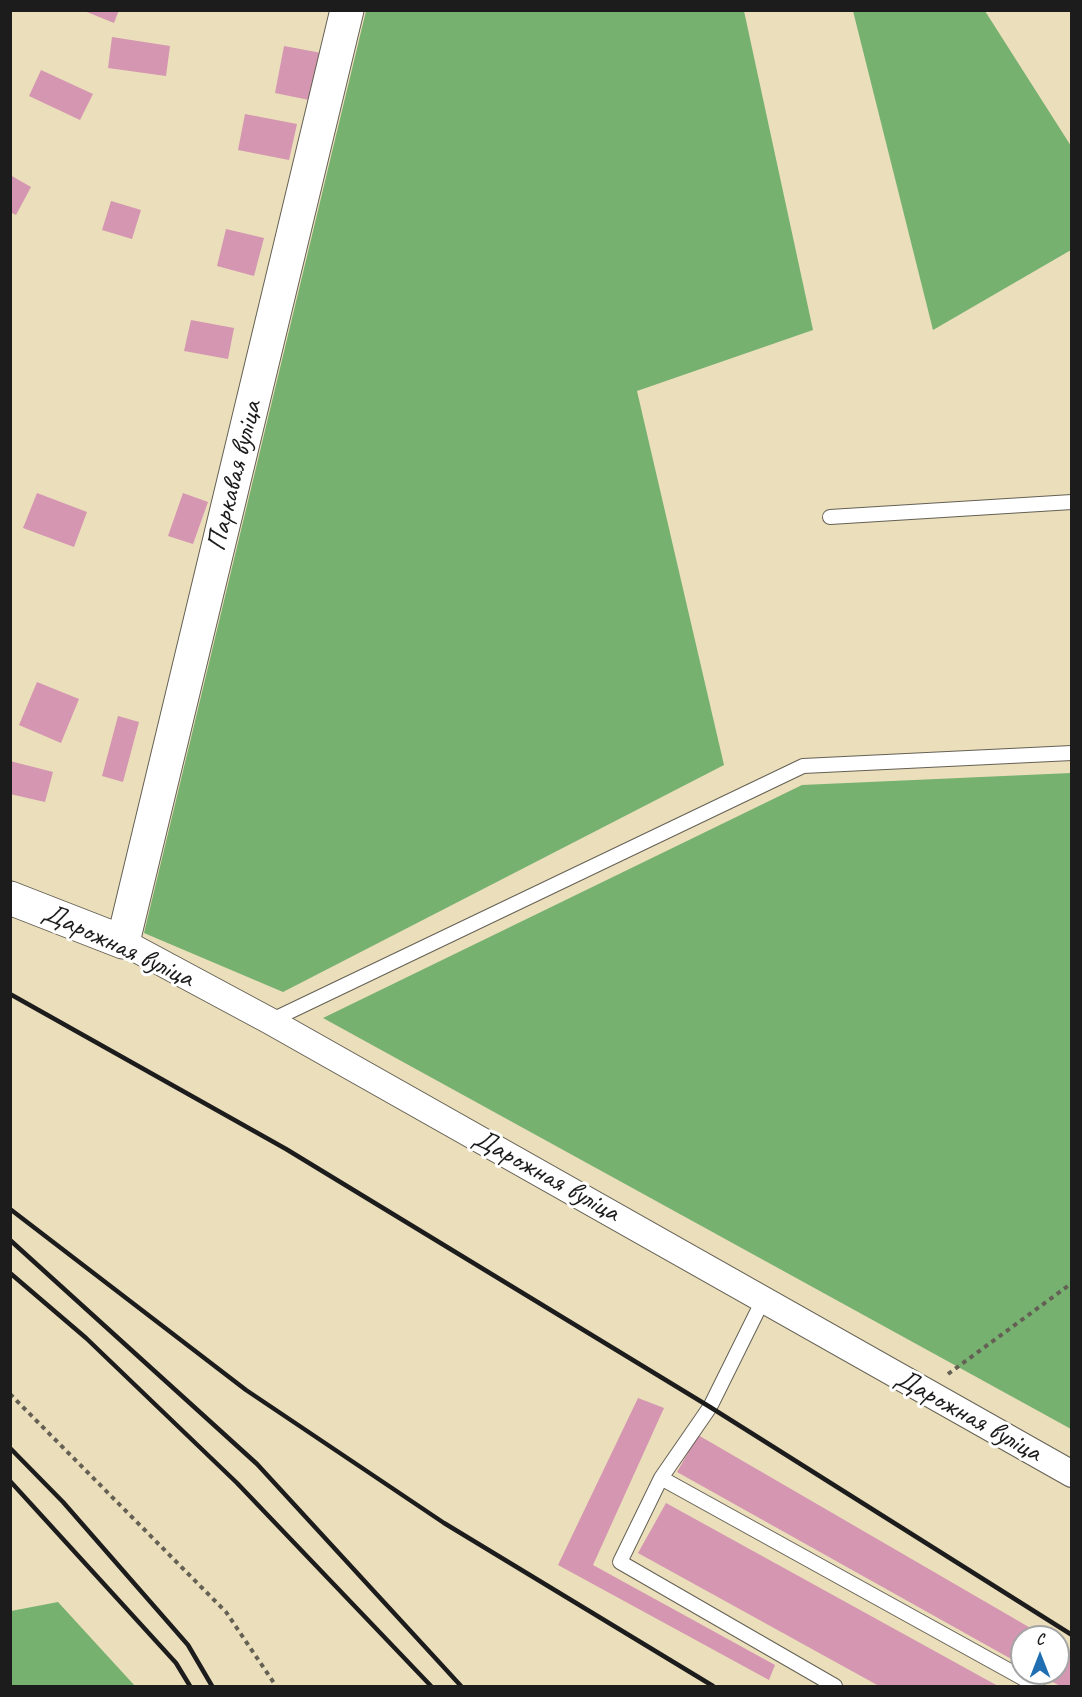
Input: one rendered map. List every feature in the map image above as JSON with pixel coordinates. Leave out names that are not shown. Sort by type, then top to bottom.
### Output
[{"type":"street","name":"Паркавая вуліца","points":[[123,942],[347,10]]},
{"type":"street","name":"Дарожная вуліца","points":[[10,898],[123,942],[270,1021],[764,1298],[924,1392],[1071,1474]]},
{"type":"lane","points":[[830,517],[1071,502]]},
{"type":"lane","points":[[270,1021],[803,766],[1071,753]]},
{"type":"lane","points":[[764,1298],[710,1407],[661,1478],[620,1562],[835,1686]]},
{"type":"lane","points":[[661,1478],[1037,1686]]},
{"type":"path","points":[[924,1392],[1071,1282]]},
{"type":"path","points":[[10,1394],[226,1612],[276,1686]]},
{"type":"green space","points":[[366,11],[744,11],[813,330],[637,391],[724,765],[283,992],[144,933]]},
{"type":"green space","points":[[853,11],[985,11],[1071,146],[1071,250],[933,330]]},
{"type":"green space","points":[[1071,773],[1071,1429],[323,1018],[802,785]]},
{"type":"green space","points":[[58,1602],[135,1686],[11,1686],[11,1611]]},
{"type":"building","points":[[82,10],[119,10],[114,23]]},
{"type":"building","points":[[112,37],[170,46],[166,76],[108,68]]},
{"type":"building","points":[[284,46],[327,54],[319,102],[275,93]]},
{"type":"building","points":[[41,70],[93,94],[80,120],[29,96]]},
{"type":"building","points":[[245,114],[297,124],[289,160],[238,150]]},
{"type":"building","points":[[10,175],[31,187],[16,215],[10,212]]},
{"type":"building","points":[[111,201],[141,210],[132,239],[102,230]]},
{"type":"building","points":[[226,229],[264,238],[254,276],[217,266]]},
{"type":"building","points":[[191,320],[234,328],[228,359],[184,351]]},
{"type":"building","points":[[37,493],[87,512],[74,547],[23,528]]},
{"type":"building","points":[[183,493],[208,502],[193,544],[168,536]]},
{"type":"building","points":[[37,682],[79,699],[61,743],[19,725]]},
{"type":"building","points":[[118,716],[139,722],[123,782],[102,776]]},
{"type":"building","points":[[10,761],[53,772],[45,802],[10,794]]},
{"type":"building","points":[[638,1398],[664,1408],[593,1565],[775,1665],[769,1680],[558,1565]]},
{"type":"building","points":[[698,1435],[1025,1625],[1010,1625],[1010,1658],[677,1472]]},
{"type":"building","points":[[666,1503],[998,1686],[879,1686],[638,1553]]},
{"type":"building","points":[[1070,1651],[1072,1652],[1072,1686],[1058,1685],[1070,1685]]},
{"type":"railway","points":[[10,994],[286,1149],[710,1407],[1072,1635]]},
{"type":"railway","points":[[10,1209],[246,1390],[444,1523],[713,1686]]},
{"type":"railway","points":[[10,1240],[257,1464],[461,1686]]},
{"type":"railway","points":[[10,1273],[86,1338],[237,1483],[431,1686]]},
{"type":"railway","points":[[10,1448],[63,1502],[188,1645],[212,1686]]},
{"type":"railway","points":[[10,1481],[176,1663],[190,1686]]}]
